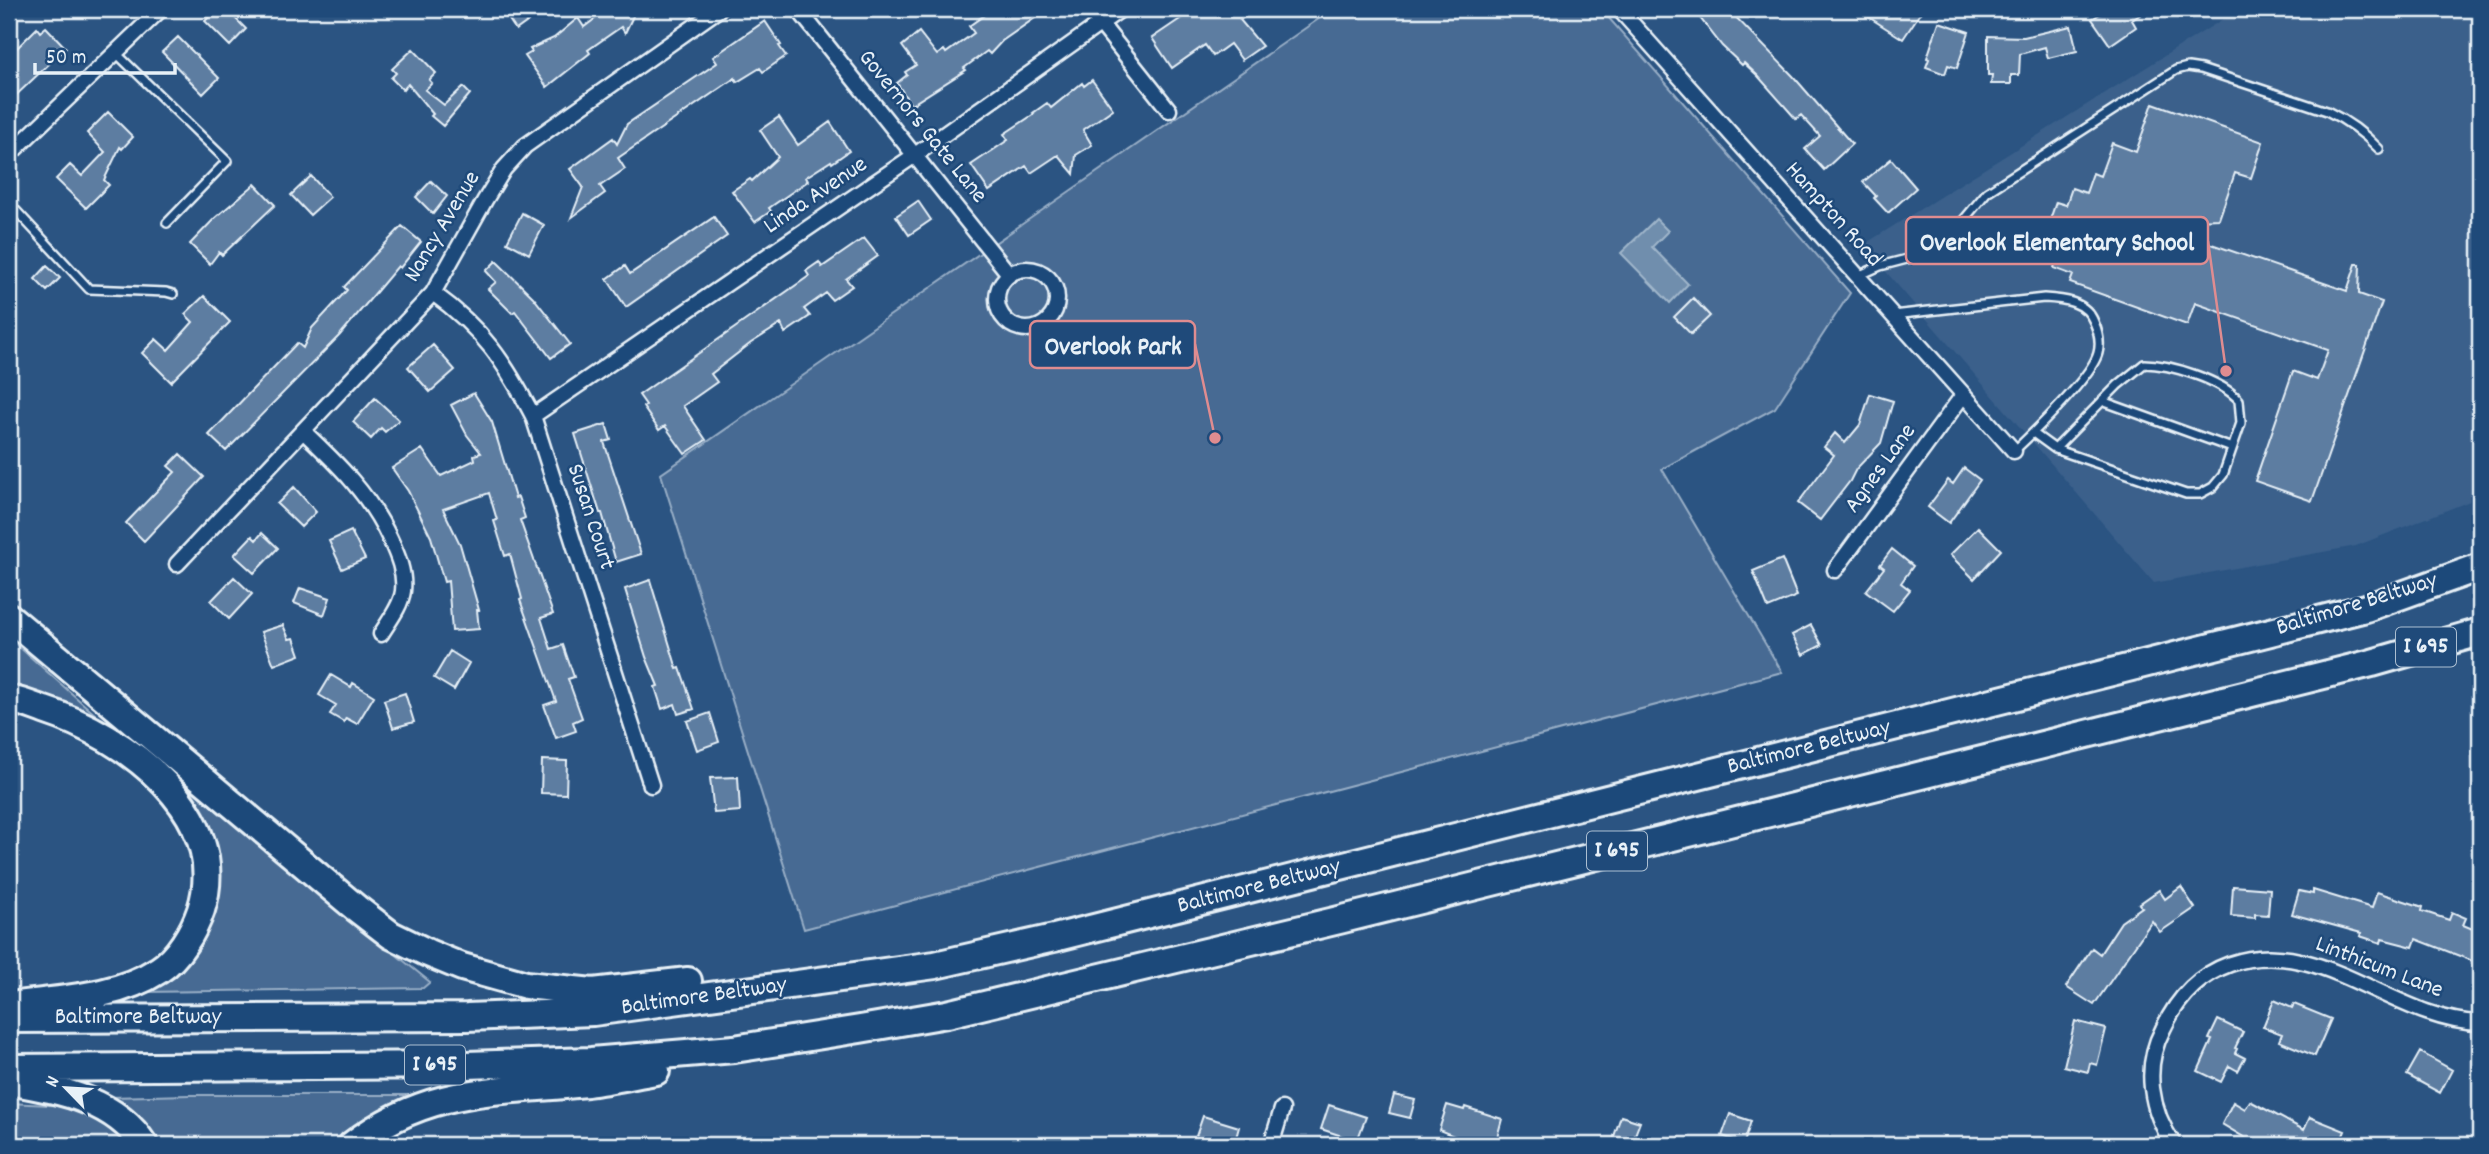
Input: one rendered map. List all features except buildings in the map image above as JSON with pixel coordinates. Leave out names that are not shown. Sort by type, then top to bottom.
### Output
[{"type":"highway","name":"Baltimore Beltway","points":[[9,1019],[453,1017],[593,1012],[935,965],[1080,932],[2367,608],[2480,567]]},
{"type":"highway","points":[[9,617],[356,908],[391,935],[428,953],[462,967],[526,985],[593,992],[750,974],[770,974],[796,984]]},
{"type":"highway","name":"Baltimore Beltway","points":[[9,1068],[467,1065],[591,1061],[734,1049],[860,1030],[947,1014],[1339,920],[2372,663],[2480,632]]},
{"type":"highway","points":[[2372,663],[2480,639]]},
{"type":"highway","points":[[9,699],[92,729],[130,753],[162,781],[185,807],[200,835],[207,864],[206,894],[198,919],[184,943],[162,968],[138,983],[103,992],[9,1006]]},
{"type":"highway","points":[[352,1145],[373,1129],[405,1112],[442,1099],[509,1089],[590,1082],[734,1058],[860,1030]]},
{"type":"highway","points":[[9,1081],[61,1090],[95,1103],[119,1118],[138,1135],[144,1145]]},
{"type":"street","points":[[9,155],[161,9]]},
{"type":"street","name":"Nancy Avenue","points":[[177,564],[433,293],[504,169],[524,146],[719,9]]},
{"type":"street","name":"Governors Gate Lane","points":[[798,9],[1009,274]]},
{"type":"street","points":[[1089,9],[1169,110]]},
{"type":"street","name":"Linda Avenue","points":[[533,416],[915,155],[1121,9]]},
{"type":"street","name":"Hampton Road","points":[[1619,9],[2014,451]]},
{"type":"street","points":[[1022,269],[1034,269],[1047,275],[1055,286],[1058,300],[1055,314],[1045,324],[1031,330],[1017,328],[1005,320],[999,310],[997,296],[1000,284],[1009,274],[1022,269]]},
{"type":"street","name":"Susan Court","points":[[433,293],[462,314],[485,340],[512,377],[533,416],[651,785]]},
{"type":"street","name":"Agnes Lane","points":[[1835,570],[1963,395]]},
{"type":"street","points":[[303,431],[363,491],[381,520],[403,571],[403,593],[381,634]]},
{"type":"street","name":"Linthicum Lane","points":[[2174,1145],[2158,1113],[2151,1090],[2151,1064],[2161,1032],[2174,1007],[2194,985],[2215,970],[2244,960],[2273,957],[2294,959],[2326,969],[2437,1017],[2480,1023]]},
{"type":"street","points":[[1271,1145],[1282,1109]]},
{"type":"lane","points":[[116,52],[227,161],[167,223]]},
{"type":"lane","points":[[1857,276],[1937,248],[1946,242],[1987,192],[2176,70],[2188,67],[2214,73],[2327,111],[2354,125],[2379,149]]},
{"type":"lane","points":[[9,203],[89,289],[173,294]]},
{"type":"lane","points":[[1893,316],[2044,298],[2066,299],[2080,305],[2092,317],[2099,334],[2099,352],[2092,367],[2014,451]]},
{"type":"lane","points":[[2033,433],[2055,449],[2186,494],[2200,494],[2213,487],[2223,475],[2241,423],[2239,400],[2222,386],[2165,366],[2144,364],[2102,401],[2055,449]]},
{"type":"lane","points":[[2102,401],[2232,448]]},
{"type":"shaded area","points":[[1333,9],[1601,9],[1850,293],[1775,408],[1662,469],[1782,672],[804,929],[661,474]]},
{"type":"shaded area","points":[[2239,9],[2480,9],[2480,497],[2356,546],[2154,583],[1863,245]]},
{"type":"shaded area","points":[[1656,219],[1668,231],[1652,247],[1688,284],[1670,303],[1621,253]]},
{"type":"shaded area","points":[[9,638],[106,724],[9,688]]},
{"type":"shaded area","points":[[188,787],[430,982],[423,988],[144,992],[168,979],[210,831]]},
{"type":"shaded area","points":[[420,1095],[357,1128],[338,1145],[156,1145],[139,1122],[112,1097]]},
{"type":"shaded area","points":[[9,1103],[69,1106],[108,1123],[130,1145],[9,1145]]},
{"type":"place","name":"Overlook Elementary School","points":[[2226,371]]},
{"type":"place","name":"Overlook Park","points":[[1215,438]]}]
